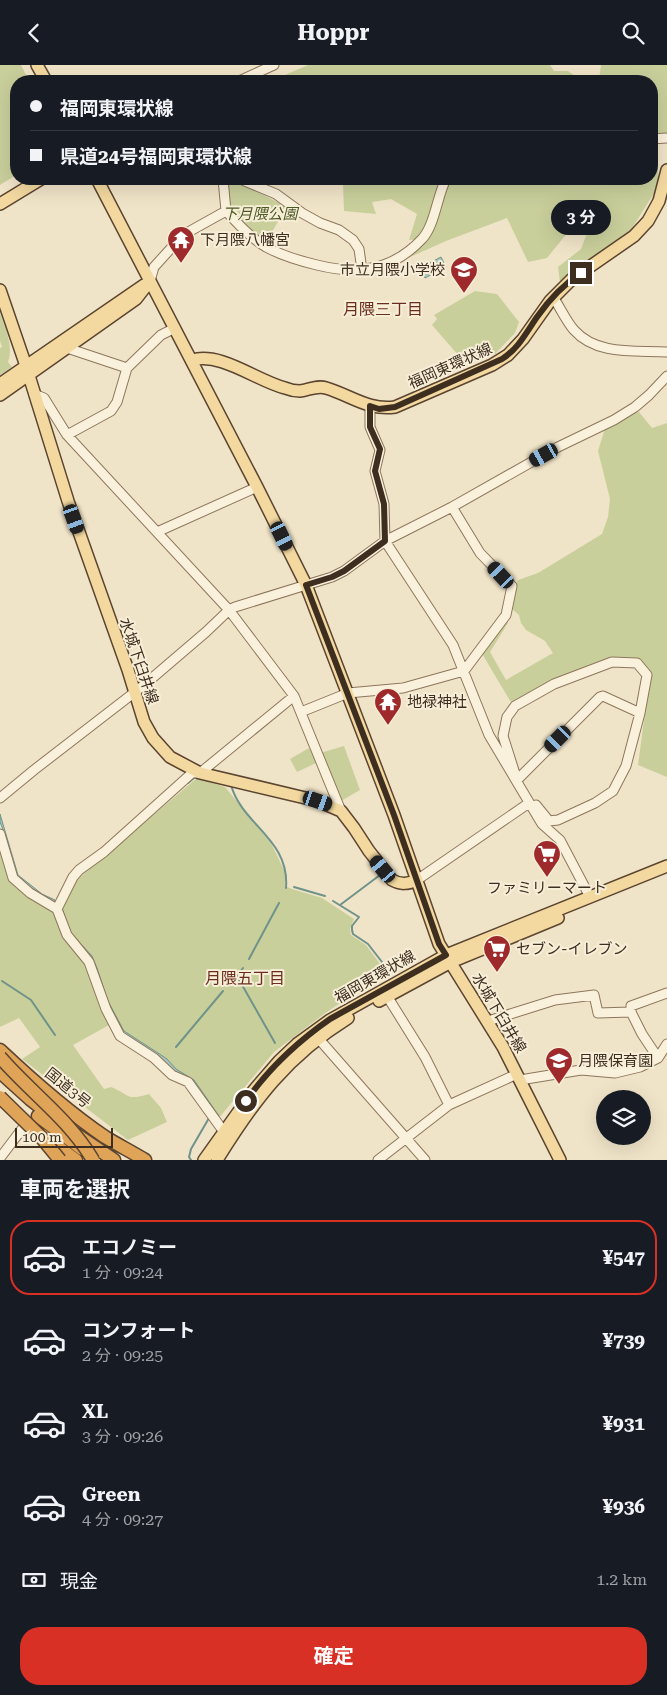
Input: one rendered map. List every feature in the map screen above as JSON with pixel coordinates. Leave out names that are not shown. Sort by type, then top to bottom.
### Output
[{"type":"highway","name":"国道3号","points":[[0,1050],[54,1099],[84,1122],[107,1138],[146,1160]]},
{"type":"highway","points":[[0,1057],[62,1119],[92,1160]]},
{"type":"highway","points":[[1,1076],[24,1105],[99,1160]]},
{"type":"highway","points":[[1,1076],[79,1137],[114,1160]]},
{"type":"highway","points":[[0,1097],[28,1124],[76,1160]]},
{"type":"highway","points":[[0,1097],[41,1137],[60,1160]]},
{"type":"main road","name":"福岡東環状線","points":[[192,360],[209,358],[240,369],[282,388],[300,391],[322,387],[379,409],[395,407],[508,355],[523,339],[537,317],[572,279],[634,236],[648,221],[665,198],[667,170]]},
{"type":"main road","points":[[0,204],[31,185]]},
{"type":"main road","points":[[100,185],[192,360]]},
{"type":"main road","points":[[0,384],[67,348],[136,299],[150,281]]},
{"type":"main road","points":[[0,395],[27,371],[131,292],[150,281]]},
{"type":"main road","name":"水城下臼井線","points":[[0,290],[68,501],[144,722],[160,747],[170,757],[200,773],[318,801],[341,811],[392,881],[408,883],[416,880]]},
{"type":"main road","name":"水城下臼井線","points":[[192,360],[306,585],[394,815],[439,944],[488,1021],[519,1077],[560,1160]]},
{"type":"main road","name":"福岡東環状線","points":[[204,1160],[254,1089],[297,1044],[330,1019],[448,958],[667,866]]},
{"type":"main road","name":"福岡東環状線","points":[[217,1160],[260,1094],[287,1064],[318,1038],[350,1017],[448,958],[667,873]]},
{"type":"street","points":[[252,75],[274,65]]},
{"type":"street","points":[[224,185],[226,211],[238,224],[266,247],[301,261],[338,270],[362,271],[402,257],[424,237],[435,213],[444,185]]},
{"type":"street","points":[[254,185],[276,194],[302,213],[320,223],[339,229],[359,249],[362,271]]},
{"type":"street","points":[[150,281],[154,267],[183,235],[226,211]]},
{"type":"street","points":[[554,297],[574,330],[590,344],[607,349],[667,352]]},
{"type":"street","points":[[67,435],[111,411],[117,402],[127,368],[161,335],[175,328]]},
{"type":"street","points":[[67,348],[127,368]]},
{"type":"street","points":[[0,798],[206,632],[229,610],[332,577],[344,571],[385,541],[452,507],[558,447],[621,416],[635,407],[667,375]]},
{"type":"street","points":[[34,394],[44,398],[67,435],[229,610],[294,696],[341,811]]},
{"type":"street","points":[[370,406],[370,427],[380,449],[375,471],[384,504],[385,541],[453,645],[489,735],[542,824],[560,840],[590,897]]},
{"type":"street","points":[[157,532],[257,487]]},
{"type":"street","points":[[301,712],[348,693],[404,688],[464,671],[506,615],[512,586],[480,553],[452,507]]},
{"type":"street","points":[[416,880],[529,803],[536,804],[549,821],[558,820],[595,803],[613,791],[626,766],[640,713],[647,675],[637,663],[612,662],[554,684],[515,707],[508,717],[503,736],[517,780]]},
{"type":"street","points":[[57,909],[72,877],[79,870],[104,852],[192,773],[200,773],[294,696]]},
{"type":"street","points":[[517,780],[600,697],[603,696],[640,713]]},
{"type":"street","points":[[0,834],[15,881],[39,899],[57,909],[67,935],[88,962],[106,1009],[120,1036],[154,1058],[172,1075],[188,1082],[224,1133]]},
{"type":"street","points":[[658,1058],[642,1034],[631,1012],[631,1006],[667,993]]},
{"type":"street","points":[[488,1021],[555,1000],[594,995],[598,1013],[631,1012]]},
{"type":"street","points":[[387,996],[425,1057],[449,1105]]},
{"type":"street","points":[[318,1038],[425,1160]]},
{"type":"street","points":[[378,1160],[449,1105],[519,1077],[581,1070],[615,1073],[640,1067],[658,1058],[667,1044]]},
{"type":"street","points":[[0,1157],[28,1124]]},
{"type":"green space","points":[[0,65],[21,65],[26,75],[10,75],[10,179],[0,185]]},
{"type":"green space","points":[[308,65],[550,65],[554,71],[568,71],[574,75],[285,75]]},
{"type":"green space","points":[[601,65],[667,65],[667,133],[658,135],[658,75],[600,75]]},
{"type":"green space","name":"下月隈公園","points":[[226,185],[246,185],[286,207],[266,243],[228,211]]},
{"type":"green space","points":[[343,185],[658,185],[624,241],[560,282],[558,267],[581,249],[589,228],[572,227],[547,258],[528,262],[507,218],[446,241],[408,258],[421,239],[409,240],[417,214],[391,199],[372,202],[376,214],[344,211]]},
{"type":"green space","points":[[475,291],[497,294],[519,322],[515,333],[495,354],[465,363],[432,325],[437,319],[434,315]]},
{"type":"green space","points":[[0,313],[9,343],[10,356],[8,362],[12,367],[0,375],[0,348],[2,347],[0,341]]},
{"type":"green space","points":[[639,412],[652,428],[667,423],[667,777],[638,765],[650,676],[643,665],[632,657],[512,704],[481,652],[505,618],[508,623],[490,652],[506,680],[553,653],[545,641],[526,630],[521,623],[519,615],[512,609],[511,596],[518,580],[538,573],[602,534],[608,517],[610,499],[598,451],[608,419]]},
{"type":"green space","points":[[344,746],[360,790],[341,801],[320,753]]},
{"type":"green space","points":[[309,748],[316,763],[297,772],[290,759]]},
{"type":"green space","points":[[197,778],[225,787],[270,841],[285,872],[285,886],[322,898],[354,919],[350,929],[351,935],[366,945],[386,972],[324,1014],[274,1052],[218,1119],[189,1081],[121,1034],[99,987],[68,934],[58,909],[76,880]]},
{"type":"green space","points":[[0,837],[9,877],[54,911],[84,961],[94,989],[111,1024],[73,1045],[104,1089],[111,1087],[132,1097],[149,1094],[161,1108],[167,1122],[128,1140],[22,1059],[40,1047],[19,1018],[0,1027]]},
{"type":"water","points":[[441,257],[446,267],[425,278],[420,268]]},
{"type":"water","points":[[0,814],[18,875],[42,894],[55,900],[54,903],[40,897],[14,874],[7,840],[0,822]]},
{"type":"water","points":[[62,908],[70,932],[92,956],[108,1001],[124,1031],[167,1059],[176,1069],[194,1080],[219,1116],[217,1117],[157,1055],[122,1034],[100,987],[68,933],[59,909]]},
{"type":"waterway","points":[[188,783],[194,778]]},
{"type":"waterway","points":[[231,785],[245,811],[273,844],[281,857],[285,871],[286,888]]},
{"type":"waterway","points":[[340,905],[380,875]]},
{"type":"waterway","points":[[294,887],[325,896]]},
{"type":"waterway","points":[[333,901],[359,917],[352,926],[353,934],[368,944],[389,971]]},
{"type":"waterway","points":[[249,959],[279,903]]},
{"type":"waterway","points":[[237,976],[243,968]]},
{"type":"waterway","points":[[237,976],[275,1043]]},
{"type":"waterway","points":[[2,981],[31,1000],[55,1035]]},
{"type":"waterway","points":[[176,1047],[223,991]]},
{"type":"waterway","points":[[191,1160],[189,1157],[191,1149],[209,1118]]},
{"type":"place","name":"下月隈八幡宮","points":[[181,264]]},
{"type":"place","name":"市立月隈小学校","points":[[464,294]]},
{"type":"place","name":"地禄神社","points":[[388,726]]},
{"type":"place","name":"ファミリーマート","points":[[547,878]]},
{"type":"place","name":"セブン-イレブン","points":[[497,973]]},
{"type":"place","name":"月隈保育園","points":[[559,1085]]},
{"type":"district","name":"月隈三丁目","points":[[383,309]]},
{"type":"district","name":"月隈五丁目","points":[[245,978]]},
{"type":"route","points":[[246,1101],[254,1089],[282,1058],[316,1029],[330,1019],[446,955],[439,944],[394,815],[306,585],[322,581],[344,571],[385,541],[384,504],[375,471],[380,449],[370,427],[370,406],[379,409],[395,407],[502,359],[513,351],[554,297],[581,273]]}]
